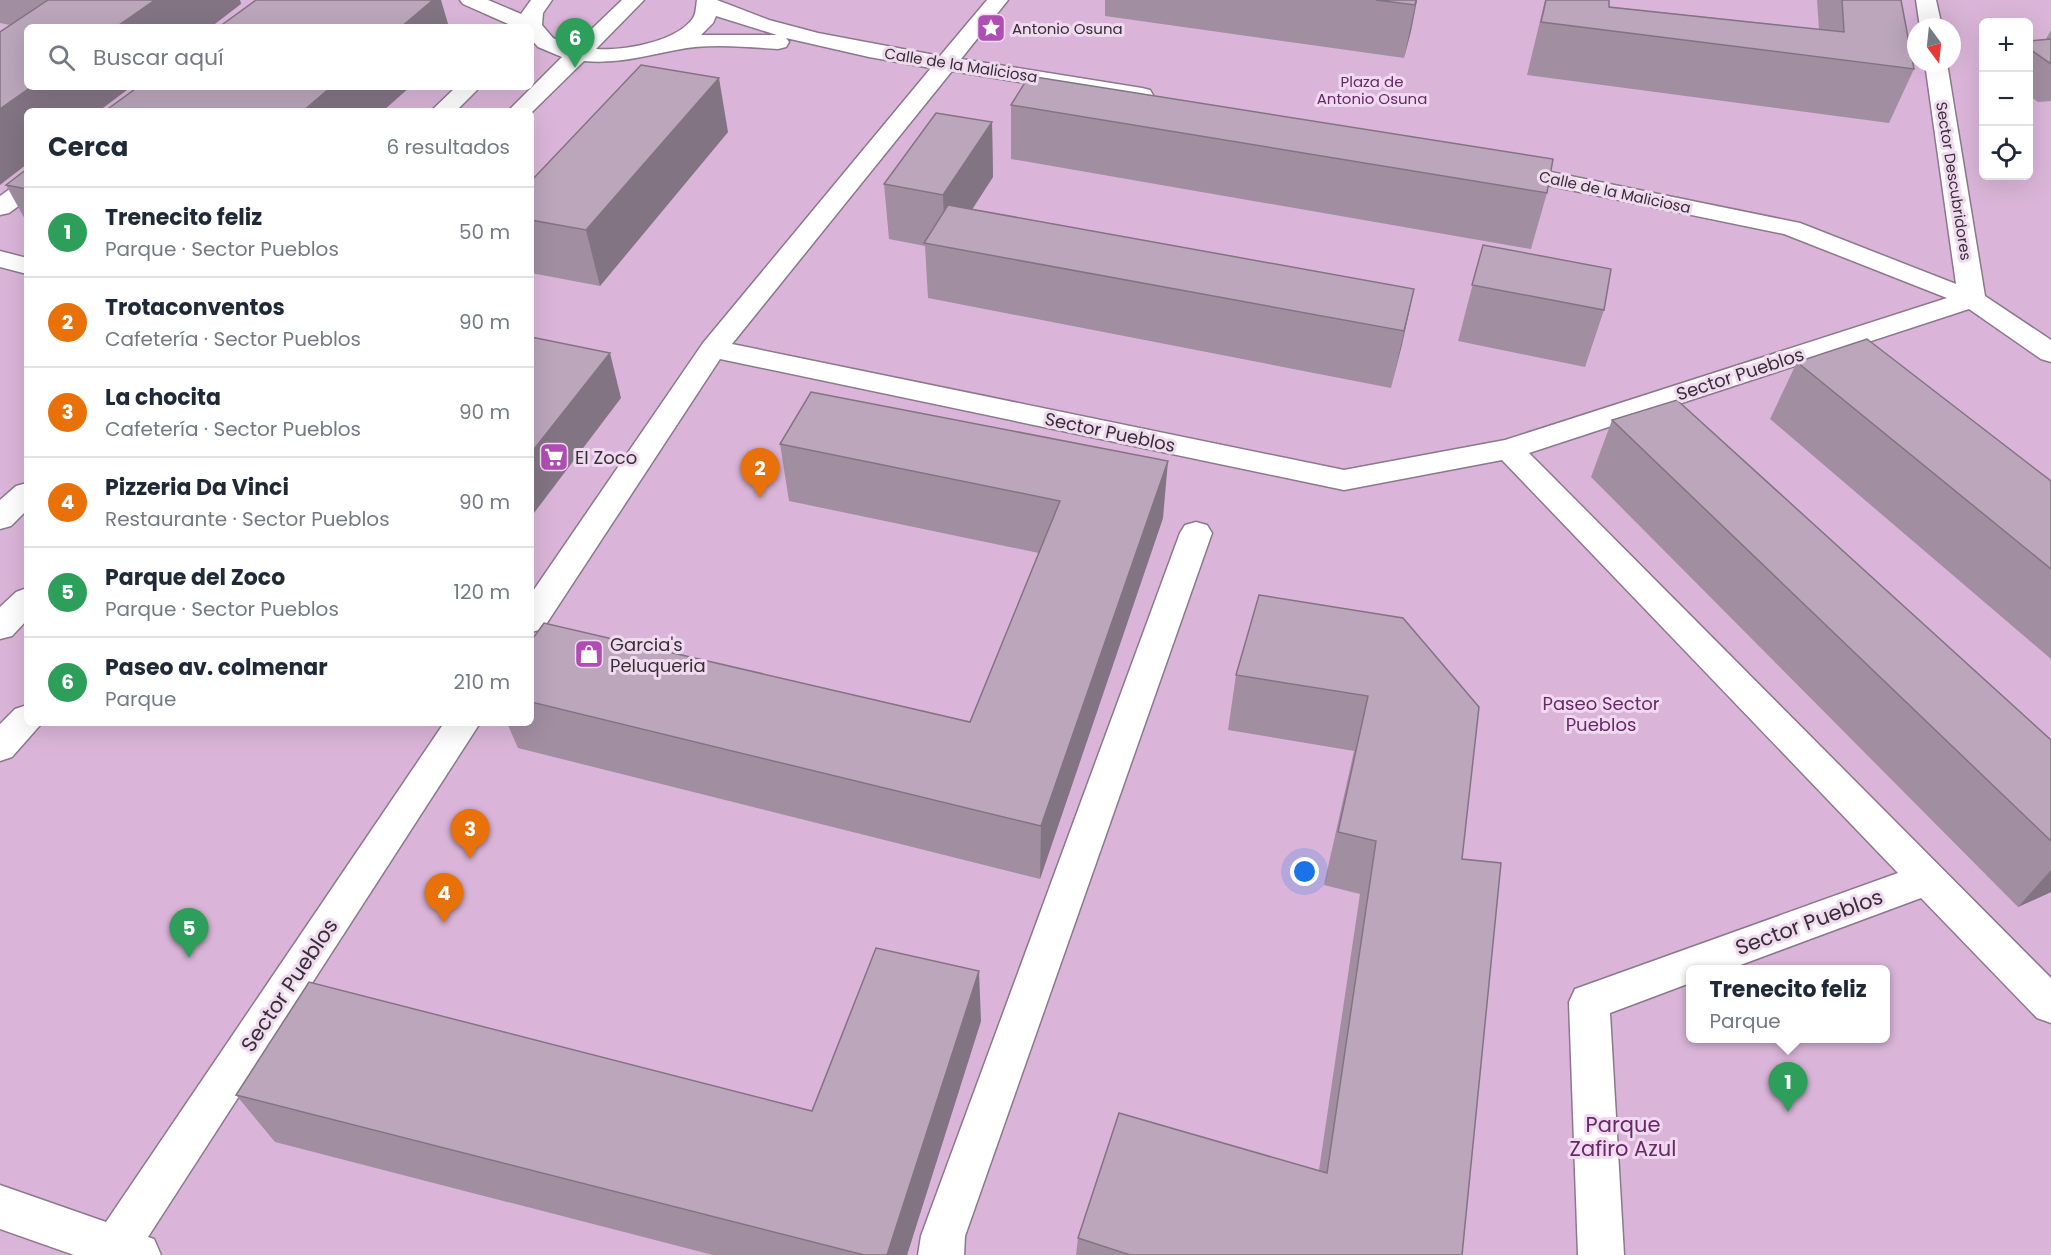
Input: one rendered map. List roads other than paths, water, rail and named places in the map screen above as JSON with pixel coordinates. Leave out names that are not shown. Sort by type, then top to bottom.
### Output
[{"type":"street","points":[[470,0],[518,24]]},
{"type":"street","points":[[532,24],[532,13],[542,0]]},
{"type":"street","points":[[523,108],[634,0]]},
{"type":"street","points":[[534,616],[713,349],[998,0]]},
{"type":"street","points":[[1926,0],[1929,18]]},
{"type":"street","points":[[534,33],[543,42],[578,54],[605,57],[634,54],[668,45],[694,32],[706,19],[708,3]]},
{"type":"street","name":"Calle de la Maliciosa","points":[[708,3],[741,19],[835,44],[1098,87],[1168,101]]},
{"type":"street","name":"Calle de la Maliciosa","points":[[668,45],[727,40],[835,44]]},
{"type":"street","points":[[637,74],[668,45]]},
{"type":"street","name":"Sector Descubridores","points":[[1937,72],[1972,299]]},
{"type":"street","points":[[446,108],[466,90]]},
{"type":"street","name":"Calle de la Maliciosa","points":[[1479,164],[1791,228],[1972,299],[2051,353]]},
{"type":"street","points":[[0,208],[24,190]]},
{"type":"street","points":[[0,258],[24,265]]},
{"type":"street","name":"Sector Pueblos","points":[[713,349],[1344,480],[1508,449],[1972,299]]},
{"type":"street","points":[[1508,449],[2051,1005]]},
{"type":"street","points":[[0,518],[24,496]]},
{"type":"street","points":[[941,1255],[947,1225],[1196,533]]},
{"type":"street","points":[[0,627],[24,603]]},
{"type":"street","points":[[0,747],[24,722]]},
{"type":"street","name":"Sector Pueblos","points":[[121,1252],[461,726]]},
{"type":"street","name":"Sector Pueblos","points":[[1692,965],[1928,879]]},
{"type":"street","name":"Sector Pueblos","points":[[1601,1255],[1590,1002],[1686,967]]},
{"type":"street","points":[[0,1207],[121,1252]]},
{"type":"place","name":"Antonio Osuna","points":[[991,28]]},
{"type":"place","name":"Paseo av. colmenar","points":[[575,68]]},
{"type":"place","name":"El Zoco","points":[[554,457]]},
{"type":"place","name":"Trotaconventos","points":[[760,498]]},
{"type":"place","name":"Garcia's Peluqueria","points":[[589,654]]},
{"type":"place","name":"La chocita","points":[[470,859]]},
{"type":"place","name":"Pizzeria Da Vinci","points":[[444,923]]},
{"type":"place","name":"Parque del Zoco","points":[[189,958]]},
{"type":"place","name":"Trenecito feliz","points":[[1788,1112]]},
{"type":"park label","name":"Plaza de Antonio Osuna","points":[[1372,90]]},
{"type":"park label","name":"Paseo Sector Pueblos","points":[[1601,713]]},
{"type":"park label","name":"Parque Zafiro Azul","points":[[1623,1136]]}]
